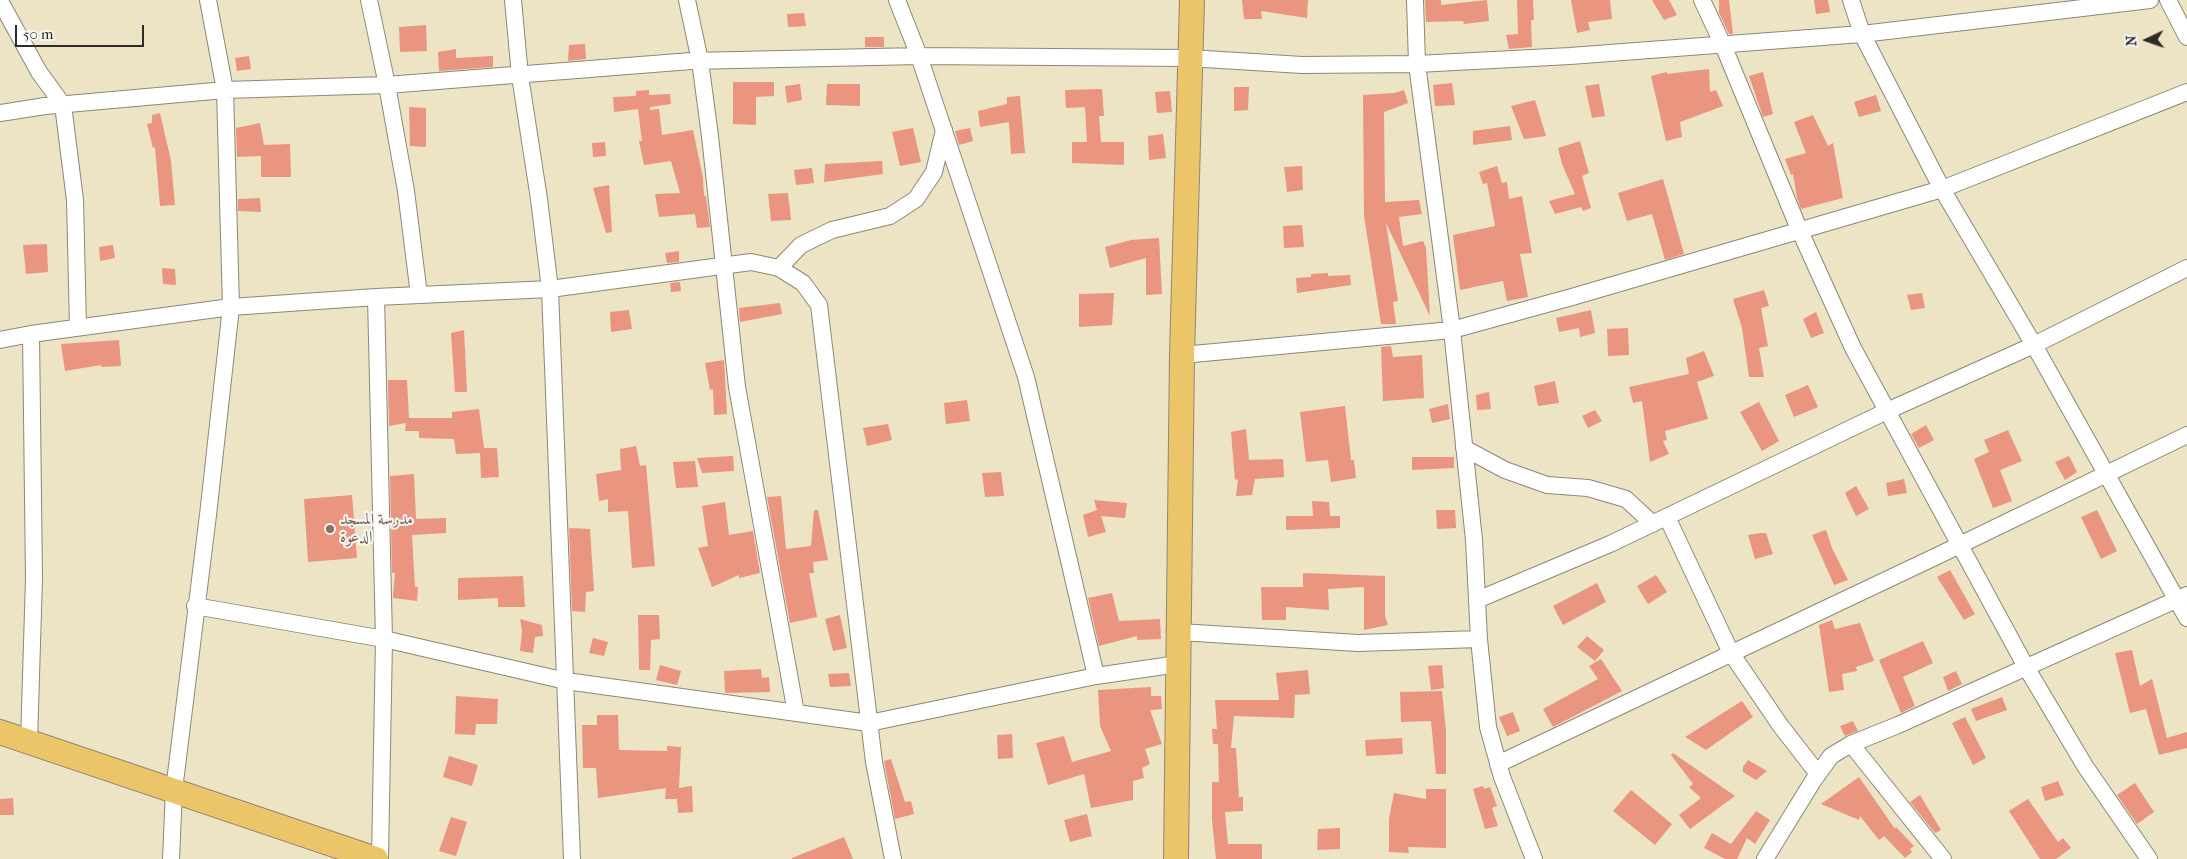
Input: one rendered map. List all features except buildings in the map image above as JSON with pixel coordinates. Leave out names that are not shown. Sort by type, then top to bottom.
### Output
[{"type":"highway","points":[[1176,859],[1182,355],[1192,0]]},
{"type":"highway","points":[[0,732],[376,859]]},
{"type":"street","points":[[171,859],[174,790],[231,307],[225,90],[208,0]]},
{"type":"street","points":[[368,0],[387,85],[406,191],[419,295]]},
{"type":"street","points":[[513,0],[520,76],[539,199],[550,289],[572,859]]},
{"type":"street","points":[[687,0],[700,61],[725,265],[727,306],[737,387],[796,713]]},
{"type":"street","points":[[897,0],[919,56],[1026,377],[1096,676]]},
{"type":"street","points":[[1415,0],[1417,64],[1452,330],[1474,540],[1479,639],[1488,727],[1498,764],[1534,859]]},
{"type":"street","points":[[1702,0],[1723,45],[1799,229],[1853,348],[2026,667],[2085,766],[2150,859]]},
{"type":"street","points":[[1851,0],[1862,34],[1942,189],[2034,344],[2107,474],[2182,598],[2187,618]]},
{"type":"street","points":[[0,113],[45,106],[225,90],[387,85],[700,61],[919,56],[1189,58],[1302,65],[1417,64],[1723,45],[1862,34],[2150,0]]},
{"type":"street","points":[[2168,0],[2187,37]]},
{"type":"street","points":[[0,1],[39,72],[63,105],[75,200],[78,328]]},
{"type":"street","points":[[1182,355],[1452,330],[1942,189],[2187,92]]},
{"type":"street","points":[[779,268],[801,245],[832,230],[890,216],[916,199],[934,172],[944,130]]},
{"type":"street","points":[[0,340],[31,334],[231,307],[376,297],[550,289],[751,262],[779,268],[803,283],[819,305],[874,762],[893,859]]},
{"type":"street","points":[[1477,600],[1610,544],[1888,411],[2034,344],[2187,268]]},
{"type":"street","points":[[376,297],[384,639],[380,859]]},
{"type":"street","points":[[29,742],[34,578],[31,334]]},
{"type":"street","points":[[1498,764],[1731,652],[1961,545],[2187,435]]},
{"type":"street","points":[[1464,448],[1505,470],[1547,485],[1588,488],[1626,499],[1660,520],[1731,652],[1780,725],[1818,774]]},
{"type":"street","points":[[1765,859],[1831,756],[1851,744],[1898,725],[2182,598]]},
{"type":"street","points":[[195,606],[384,639],[566,680],[869,723],[1096,676],[1178,664]]},
{"type":"street","points":[[1179,632],[1358,643],[1479,639]]},
{"type":"street","points":[[1851,744],[1943,859]]},
{"type":"place","name":"مدرسة المسجد الدعوة","points":[[330,529]]}]
